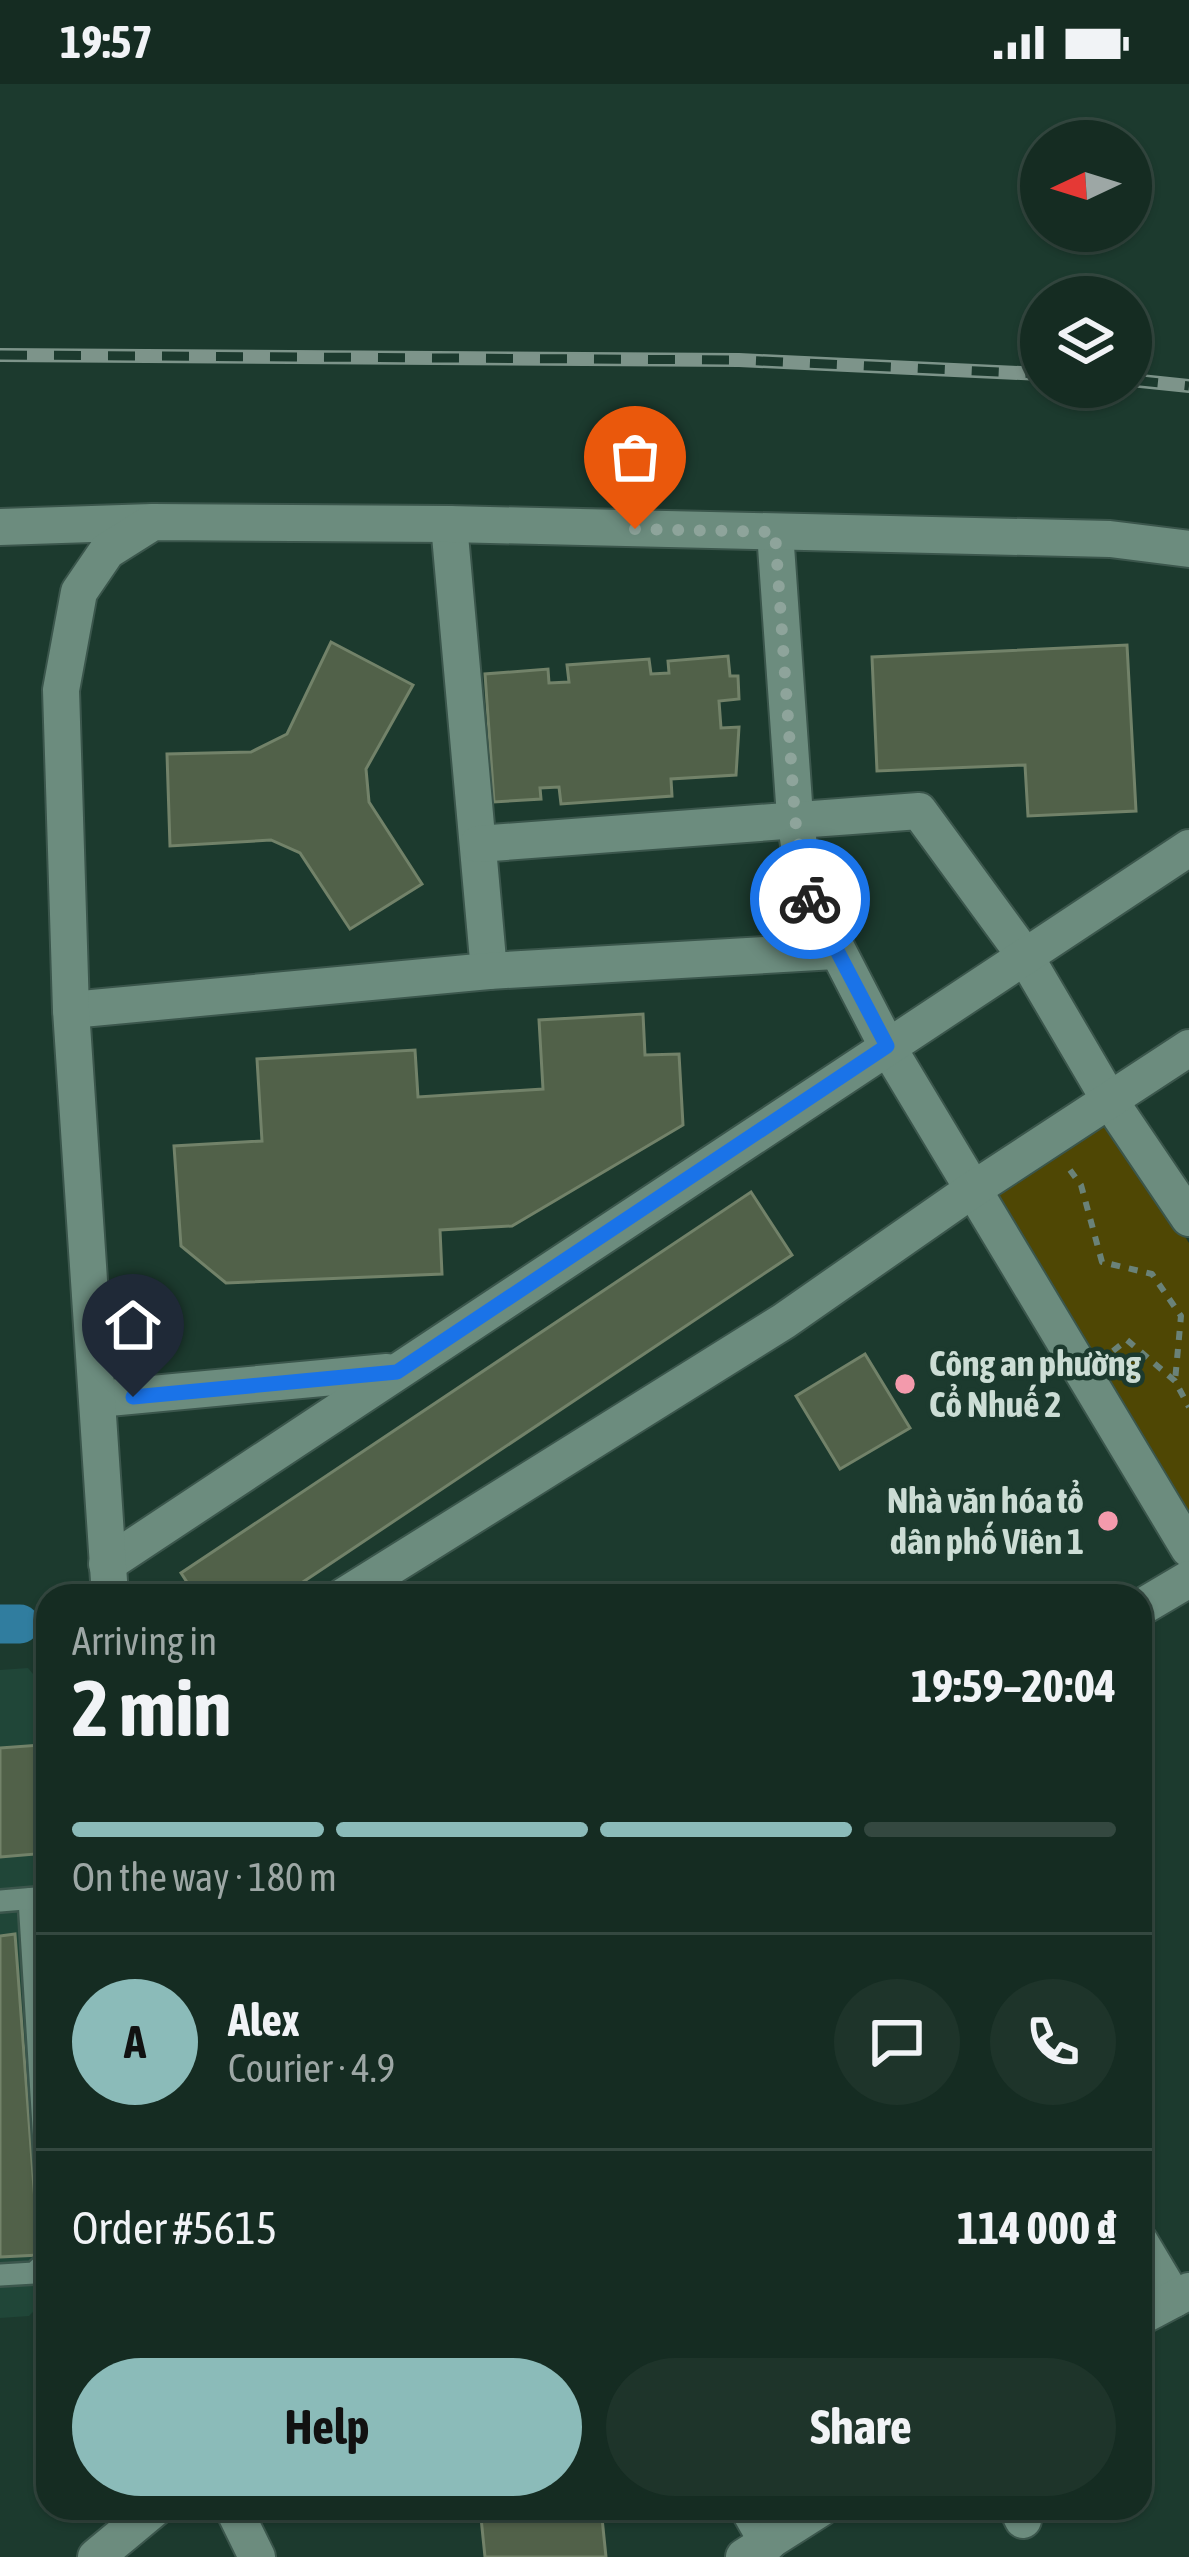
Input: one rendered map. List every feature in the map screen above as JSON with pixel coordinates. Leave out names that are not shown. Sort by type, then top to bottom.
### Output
[{"type":"street","points":[[109,1580],[71,1010],[61,690],[79,592],[107,550],[153,522]]},
{"type":"street","points":[[448,524],[489,971]]},
{"type":"street","points":[[0,526],[448,524],[1110,539],[1189,549]]},
{"type":"street","points":[[775,532],[795,818],[805,887],[887,1046],[1189,1550]]},
{"type":"street","points":[[478,844],[919,811],[1025,956],[1110,1100],[1189,1218]]},
{"type":"street","points":[[109,1580],[397,1372],[1189,848]]},
{"type":"street","points":[[71,1010],[489,971],[835,951]]},
{"type":"street","points":[[363,1584],[784,1321],[1189,1048]]},
{"type":"street","points":[[98,1399],[397,1372]]},
{"type":"street","points":[[1152,1601],[1189,1579]]},
{"type":"street","points":[[1152,2258],[1181,2295],[1152,2311]]},
{"type":"street","points":[[96,2557],[141,2520]]},
{"type":"street","points":[[239,2520],[257,2557]]},
{"type":"street","points":[[750,2520],[756,2550],[802,2520]]},
{"type":"lane","points":[[0,1901],[36,1898]]},
{"type":"lane","points":[[0,2275],[36,2270]]},
{"type":"path","points":[[1037,1150],[1057,1153],[1081,1185],[1102,1262],[1152,1274],[1181,1316],[1175,1381]]},
{"type":"path","points":[[1083,1376],[1126,1340],[1175,1381],[1189,1407]]},
{"type":"shaded area","points":[[1110,1116],[1189,1243],[1189,1524],[992,1193]]},
{"type":"shaded area","points":[[28,1668],[36,1678],[36,2309],[29,2316],[0,2318],[0,1670]]},
{"type":"building","points":[[331,642],[413,685],[366,769],[369,802],[422,884],[350,929],[300,853],[271,840],[170,846],[167,754],[251,752],[287,734]]},
{"type":"building","points":[[1127,645],[1136,811],[1028,816],[1025,765],[877,771],[872,657]]},
{"type":"building","points":[[728,656],[730,676],[738,676],[739,699],[719,701],[721,728],[739,727],[736,775],[671,779],[672,796],[561,804],[559,787],[540,788],[541,799],[494,802],[485,674],[548,669],[549,683],[569,682],[567,665],[649,659],[651,674],[669,673],[668,661]]},
{"type":"building","points":[[643,1014],[645,1055],[679,1054],[683,1125],[512,1226],[440,1230],[442,1274],[226,1283],[181,1246],[174,1146],[262,1141],[257,1059],[415,1050],[418,1097],[543,1089],[539,1020]]},
{"type":"building","points":[[751,1192],[792,1255],[300,1584],[188,1584],[181,1573]]},
{"type":"building","points":[[865,1354],[910,1428],[840,1469],[796,1396]]},
{"type":"building","points":[[36,1745],[36,1854],[0,1857],[0,1748]]},
{"type":"building","points":[[15,1934],[36,2255],[0,2257],[0,1936]]},
{"type":"building","points":[[481,2520],[602,2520],[606,2557],[485,2557]]},
{"type":"waterway","points":[[0,1624],[20,1624]]},
{"type":"railway","points":[[0,355],[739,360],[1020,373]]},
{"type":"railway","points":[[1152,382],[1189,386]]},
{"type":"way so far","points":[[635,529],[775,532],[795,818],[810,899]]},
{"type":"place","name":"Công an phường Cổ Nhuế 2","points":[[905,1384]]},
{"type":"place","name":"Nhà văn hóa tổ dân phố Viên 1","points":[[1108,1521]]},
{"type":"route","points":[[133,1397],[397,1372],[887,1046],[810,899]]}]
